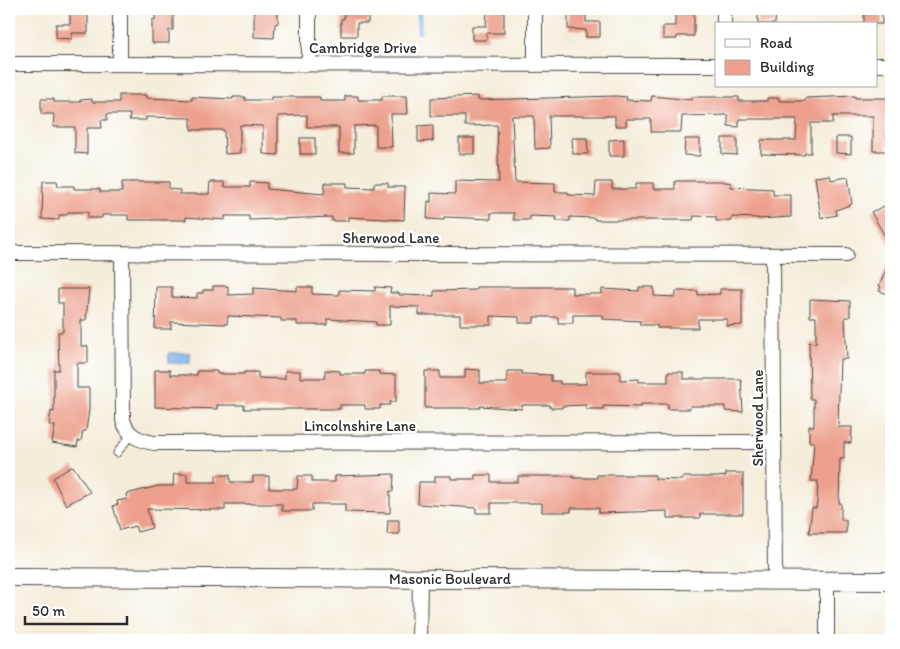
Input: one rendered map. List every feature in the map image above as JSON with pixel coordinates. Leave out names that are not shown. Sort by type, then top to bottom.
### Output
[{"type":"street","points":[[120,9],[120,64]]},
{"type":"street","points":[[309,9],[309,64]]},
{"type":"street","points":[[535,9],[535,65]]},
{"type":"street","points":[[724,9],[724,22]]},
{"type":"street","name":"Cambridge Drive","points":[[9,64],[715,65]]},
{"type":"street","points":[[878,66],[891,66]]},
{"type":"street","name":"Sherwood Lane","points":[[9,253],[846,255]]},
{"type":"street","points":[[122,254],[122,420],[131,435]]},
{"type":"street","name":"Sherwood Lane","points":[[773,255],[775,580]]},
{"type":"street","name":"Lincolnshire Lane","points":[[131,435],[142,441],[154,443],[774,442]]},
{"type":"street","name":"Masonic Boulevard","points":[[9,577],[891,581]]},
{"type":"street","points":[[419,640],[420,578]]},
{"type":"street","points":[[827,581],[827,640]]},
{"type":"lane","points":[[117,453],[131,435]]},
{"type":"water","points":[[169,353],[190,353],[190,363],[169,363]]},
{"type":"building","points":[[70,9],[88,9],[88,33],[72,33],[72,39],[56,38],[56,24],[70,24]]},
{"type":"building","points":[[155,9],[173,9],[173,30],[169,30],[169,43],[152,43],[152,20],[155,20]]},
{"type":"building","points":[[254,9],[278,9],[278,23],[275,24],[274,38],[254,37]]},
{"type":"building","points":[[344,9],[368,9],[368,23],[357,23],[357,36],[341,36],[341,19],[344,19]]},
{"type":"building","points":[[487,9],[504,9],[504,33],[487,33],[486,40],[472,40],[472,26],[486,26]]},
{"type":"building","points":[[568,9],[586,9],[586,22],[600,22],[600,37],[586,37],[586,30],[568,29]]},
{"type":"building","points":[[675,9],[694,9],[694,36],[677,36],[677,39],[663,39],[663,26],[675,26]]},
{"type":"building","points":[[758,9],[776,9],[775,22],[758,22]]},
{"type":"building","points":[[864,9],[882,9],[882,24],[878,24],[878,22],[864,22]]},
{"type":"building","points":[[119,95],[146,95],[146,98],[192,100],[192,97],[233,99],[233,97],[245,97],[245,100],[271,100],[271,97],[320,97],[320,101],[345,101],[345,96],[358,96],[358,100],[382,100],[382,96],[407,96],[408,114],[391,114],[392,147],[376,147],[376,125],[354,126],[354,153],[339,153],[339,127],[307,127],[307,115],[278,116],[278,155],[263,154],[263,126],[240,125],[240,153],[225,154],[224,130],[191,130],[191,118],[146,117],[146,120],[129,120],[130,114],[107,114],[107,120],[101,120],[102,128],[87,128],[87,154],[75,153],[75,127],[53,127],[54,114],[41,114],[41,99],[54,99],[54,102],[80,102],[80,100],[92,99],[92,102],[119,102]]},
{"type":"building","points":[[478,96],[478,100],[616,96],[627,97],[626,100],[651,101],[652,96],[692,100],[692,97],[739,97],[739,101],[767,101],[767,98],[779,98],[779,101],[805,101],[806,98],[855,96],[855,98],[891,98],[891,119],[887,119],[887,151],[873,151],[873,116],[833,116],[833,123],[811,123],[811,153],[805,153],[805,155],[761,154],[761,140],[796,140],[797,119],[739,119],[739,127],[728,126],[728,115],[682,116],[681,132],[651,132],[651,119],[626,119],[626,126],[615,126],[615,116],[549,116],[550,148],[535,149],[534,116],[512,116],[515,182],[555,183],[555,192],[568,192],[568,195],[595,196],[596,182],[612,182],[612,189],[636,189],[636,183],[653,183],[653,189],[675,189],[675,181],[720,181],[731,183],[731,187],[773,189],[773,195],[791,195],[791,217],[758,219],[732,217],[732,221],[716,221],[716,217],[694,216],[693,220],[595,220],[595,218],[570,217],[570,221],[556,221],[557,217],[530,216],[530,220],[514,220],[514,213],[491,213],[491,219],[444,217],[444,220],[427,219],[428,201],[431,202],[431,193],[455,194],[455,181],[499,182],[497,125],[465,126],[465,116],[431,116],[431,98]]},
{"type":"building","points":[[433,125],[433,141],[418,142],[418,126]]},
{"type":"building","points":[[836,137],[851,137],[851,154],[836,153]]},
{"type":"building","points":[[300,138],[315,138],[315,154],[300,154]]},
{"type":"building","points":[[459,138],[474,138],[474,154],[459,154]]},
{"type":"building","points":[[572,138],[587,138],[588,154],[573,154]]},
{"type":"building","points":[[722,138],[737,138],[737,155],[722,154]]},
{"type":"building","points":[[624,139],[624,156],[609,156],[609,140]]},
{"type":"building","points":[[685,139],[700,139],[700,156],[684,155]]},
{"type":"building","points":[[830,175],[831,180],[848,177],[852,204],[836,210],[837,215],[821,218],[815,177]]},
{"type":"building","points":[[43,181],[57,181],[58,186],[74,186],[74,189],[100,189],[100,192],[122,192],[122,182],[169,182],[169,189],[180,190],[180,194],[209,194],[210,182],[224,182],[224,187],[250,187],[250,182],[267,183],[267,189],[324,194],[325,183],[347,183],[347,187],[374,188],[374,183],[388,183],[388,187],[405,187],[404,220],[348,217],[348,221],[332,221],[332,217],[249,220],[249,216],[225,216],[225,220],[186,217],[186,220],[128,220],[128,215],[102,215],[102,218],[88,218],[88,212],[68,212],[67,215],[59,215],[59,220],[42,219]]},
{"type":"building","points":[[891,203],[891,247],[871,212]]},
{"type":"building","points":[[889,262],[891,262],[891,295],[879,291],[881,287],[879,286]]},
{"type":"building","points":[[213,286],[228,286],[228,295],[253,294],[253,288],[297,291],[297,287],[312,287],[312,294],[339,295],[339,290],[375,291],[375,287],[391,288],[390,293],[399,293],[399,295],[434,296],[434,291],[476,290],[476,287],[572,287],[572,294],[602,294],[602,289],[639,291],[639,287],[654,287],[654,296],[676,297],[676,291],[698,291],[698,295],[720,294],[720,289],[742,289],[742,325],[727,326],[727,319],[698,319],[698,328],[657,328],[657,325],[640,325],[640,321],[603,319],[603,315],[573,315],[573,323],[558,323],[558,317],[534,317],[534,323],[519,323],[519,317],[491,316],[491,325],[460,325],[460,315],[419,315],[419,307],[390,306],[390,325],[376,325],[376,322],[327,319],[327,325],[297,325],[297,321],[281,321],[281,318],[228,316],[227,324],[171,322],[171,329],[155,329],[156,287],[172,287],[172,297],[197,298],[197,293],[203,293],[203,290],[213,290]]},
{"type":"building","points":[[58,289],[89,289],[86,320],[81,320],[81,346],[88,346],[88,363],[77,363],[77,388],[89,388],[89,410],[86,431],[83,431],[81,441],[78,441],[77,447],[52,443],[55,426],[49,425],[51,411],[54,412],[54,370],[59,370],[58,332],[63,332],[63,303],[58,303]]},
{"type":"building","points":[[810,299],[850,301],[850,317],[845,317],[847,359],[840,359],[838,427],[852,427],[851,443],[844,442],[844,459],[840,459],[839,503],[841,503],[841,520],[846,520],[846,533],[809,533],[812,508],[816,508],[818,481],[811,481],[814,442],[809,442],[809,426],[814,426],[814,399],[810,399],[809,342],[816,343],[816,317],[810,317]]},
{"type":"building","points":[[465,369],[480,370],[480,383],[507,383],[507,371],[522,371],[522,374],[551,375],[551,381],[560,381],[560,384],[586,384],[586,372],[620,372],[620,380],[639,379],[639,382],[668,382],[668,372],[683,372],[683,379],[741,379],[743,412],[725,411],[725,406],[690,406],[690,409],[668,409],[668,404],[641,404],[641,407],[603,406],[603,409],[586,409],[586,405],[550,408],[550,405],[522,405],[522,409],[480,406],[480,408],[425,408],[425,371],[440,371],[440,378],[465,378]]},
{"type":"building","points":[[155,370],[170,370],[170,375],[197,375],[197,371],[217,371],[217,374],[258,372],[258,378],[285,379],[285,371],[300,371],[300,378],[325,378],[325,370],[340,371],[340,374],[365,374],[365,371],[379,371],[379,374],[396,375],[396,402],[390,402],[390,405],[380,405],[380,409],[365,409],[365,405],[340,405],[340,409],[244,409],[244,405],[217,405],[217,409],[155,407]]},
{"type":"building","points":[[73,466],[90,492],[66,505],[53,478]]},
{"type":"building","points":[[726,473],[743,473],[743,514],[700,514],[700,518],[667,518],[667,511],[599,513],[599,508],[571,508],[571,512],[542,512],[542,503],[491,503],[491,513],[476,513],[476,508],[418,504],[419,482],[435,482],[435,476],[451,476],[451,479],[475,479],[475,475],[491,475],[491,482],[518,482],[518,476],[597,478],[597,475],[655,475],[655,479],[683,480],[683,477],[726,476]]},
{"type":"building","points":[[174,474],[187,474],[187,482],[216,482],[216,475],[230,475],[230,482],[253,482],[253,476],[269,476],[269,489],[297,489],[298,476],[312,476],[312,482],[335,482],[335,476],[394,474],[393,492],[390,491],[390,513],[345,512],[345,504],[312,504],[312,511],[282,511],[282,504],[225,504],[225,510],[147,509],[152,528],[137,532],[135,526],[120,530],[113,506],[118,504],[117,501],[127,499],[126,494],[158,486],[173,486]]},
{"type":"building","points":[[388,520],[399,520],[399,534],[387,534]]},
{"type":"waterway","points":[[419,9],[419,32]]}]
